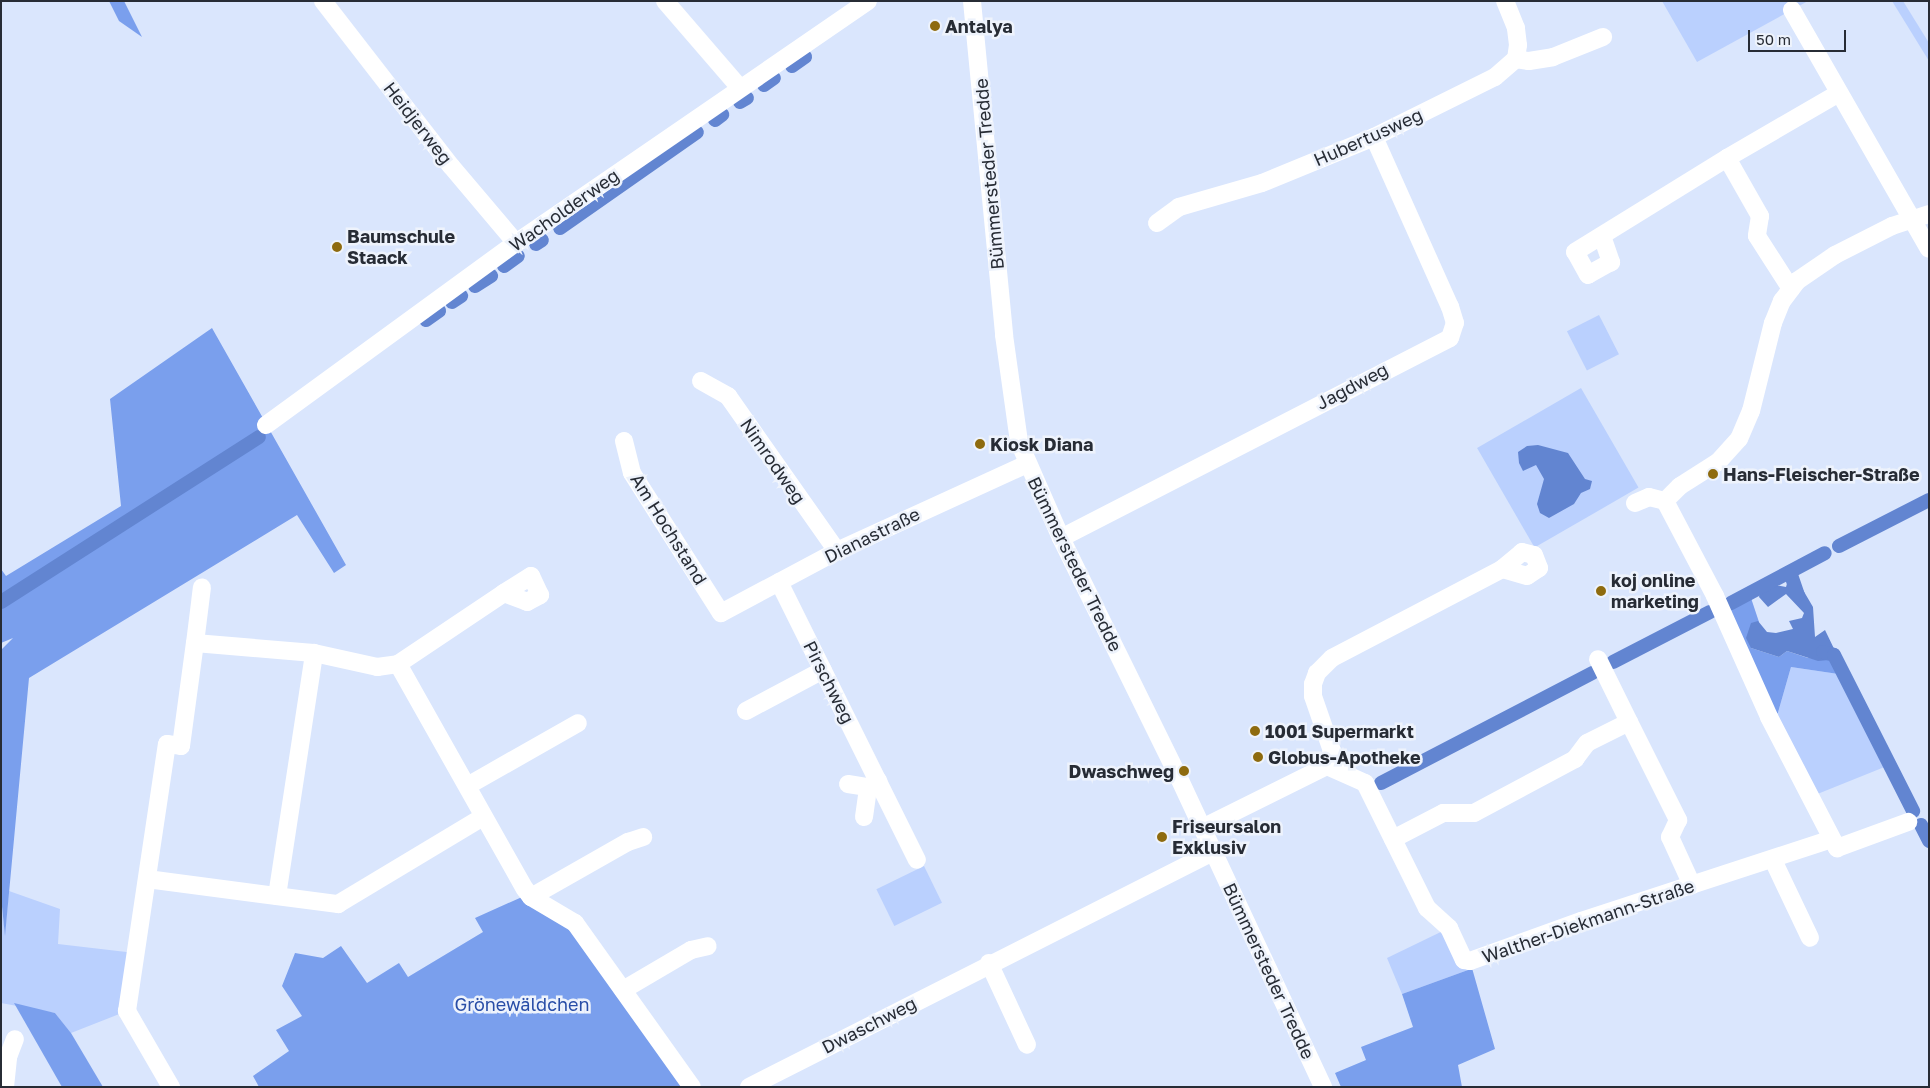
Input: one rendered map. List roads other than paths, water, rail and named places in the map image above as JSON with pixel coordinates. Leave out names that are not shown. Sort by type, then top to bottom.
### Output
[{"type":"street","name":"Heidjerweg","points":[[323,1],[451,166],[516,243]]},
{"type":"street","points":[[666,1],[740,88]]},
{"type":"street","name":"Wacholderweg","points":[[266,425],[516,243],[868,1]]},
{"type":"street","name":"Bümmersteder Tredde","points":[[972,1],[1009,382],[1014,420],[1027,464],[1202,828],[1323,1087]]},
{"type":"street","points":[[1505,1],[1516,28],[1516,59],[1528,61],[1553,57],[1603,37]]},
{"type":"street","points":[[1792,10],[1929,250]]},
{"type":"street","name":"Hubertusweg","points":[[1157,223],[1179,207],[1262,183],[1374,137],[1495,77],[1516,59]]},
{"type":"street","points":[[1602,236],[1727,158],[1839,93]]},
{"type":"street","name":"Jagdweg","points":[[1061,538],[1450,338],[1455,324],[1450,307],[1374,137]]},
{"type":"street","points":[[1727,158],[1760,216],[1758,236],[1791,289]]},
{"type":"street","points":[[1665,502],[1680,486],[1718,462],[1739,439],[1751,412],[1773,323],[1797,281],[1835,255],[1911,220],[1929,214]]},
{"type":"street","name":"Nimrodweg","points":[[701,381],[728,396],[837,551]]},
{"type":"street","name":"Am Hochstand","points":[[624,441],[632,473],[721,613]]},
{"type":"street","name":"Dianastraße","points":[[721,613],[837,551],[1027,464]]},
{"type":"street","points":[[1635,503],[1649,497],[1665,502],[1715,596],[1769,717],[1836,848],[1908,822]]},
{"type":"street","points":[[1202,828],[1327,766],[1332,751],[1313,696],[1313,684],[1322,667],[1360,641],[1502,569]]},
{"type":"street","name":"Pirschweg","points":[[779,582],[823,670],[873,784],[917,860]]},
{"type":"street","points":[[171,1087],[127,1011],[167,744],[181,746],[202,587]]},
{"type":"street","points":[[195,643],[314,653],[377,667],[398,664],[504,594]]},
{"type":"street","points":[[277,896],[314,653]]},
{"type":"street","points":[[1598,659],[1678,820],[1670,837],[1692,885]]},
{"type":"street","points":[[398,664],[469,785],[484,817],[531,897],[575,923],[692,1087]]},
{"type":"street","points":[[746,711],[823,670]]},
{"type":"street","points":[[1393,839],[1444,813],[1474,813],[1575,759],[1587,743],[1629,722]]},
{"type":"street","points":[[469,785],[578,723]]},
{"type":"street","name":"Walther-Diekmann-Straße","points":[[1327,766],[1365,783],[1427,908],[1449,928],[1464,960],[1470,961],[1832,839]]},
{"type":"street","points":[[848,784],[873,784],[864,817]]},
{"type":"street","points":[[147,879],[338,904],[484,817]]},
{"type":"street","points":[[531,897],[628,842],[643,837]]},
{"type":"street","name":"Dwaschweg","points":[[749,1087],[989,963],[1213,852]]},
{"type":"street","points":[[1774,860],[1810,938]]},
{"type":"street","points":[[623,990],[691,950],[708,946]]},
{"type":"street","points":[[989,963],[1027,1045]]},
{"type":"street","points":[[5,1087],[8,1058],[15,1039]]},
{"type":"waterway","points":[[792,66],[805,57]]},
{"type":"waterway","points":[[764,85],[774,78]]},
{"type":"waterway","points":[[740,102],[747,98]]},
{"type":"waterway","points":[[715,120],[722,115]]},
{"type":"waterway","points":[[560,228],[697,132]]},
{"type":"waterway","points":[[536,244],[542,240]]},
{"type":"waterway","points":[[504,266],[518,256]]},
{"type":"waterway","points":[[475,286],[491,276]]},
{"type":"waterway","points":[[452,302],[461,296]]},
{"type":"waterway","points":[[426,320],[439,311]]},
{"type":"waterway","points":[[1,602],[259,437]]},
{"type":"waterway","points":[[1839,546],[1929,500]]},
{"type":"waterway","points":[[1731,603],[1825,553]]},
{"type":"waterway","points":[[1790,572],[1798,595]]},
{"type":"waterway","points":[[1613,662],[1710,612]]},
{"type":"waterway","points":[[1823,652],[1834,655],[1913,811]]},
{"type":"waterway","points":[[1381,783],[1592,673]]},
{"type":"waterway","points":[[1921,825],[1929,841]]},
{"type":"place","name":"Antalya","points":[[935,26]]},
{"type":"place","name":"Baumschule Staack","points":[[337,247]]},
{"type":"place","name":"Kiosk Diana","points":[[980,444]]},
{"type":"place","name":"Hans-Fleischer-Straße","points":[[1713,474]]},
{"type":"place","name":"koj online marketing","points":[[1601,591]]},
{"type":"place","name":"1001 Supermarkt","points":[[1255,731]]},
{"type":"place","name":"Globus-Apotheke","points":[[1258,757]]},
{"type":"place","name":"Dwaschweg","points":[[1184,771]]},
{"type":"place","name":"Friseursalon Exklusiv","points":[[1162,837]]},
{"type":"park label","name":"Grönewäldchen","points":[[522,1004]]}]
